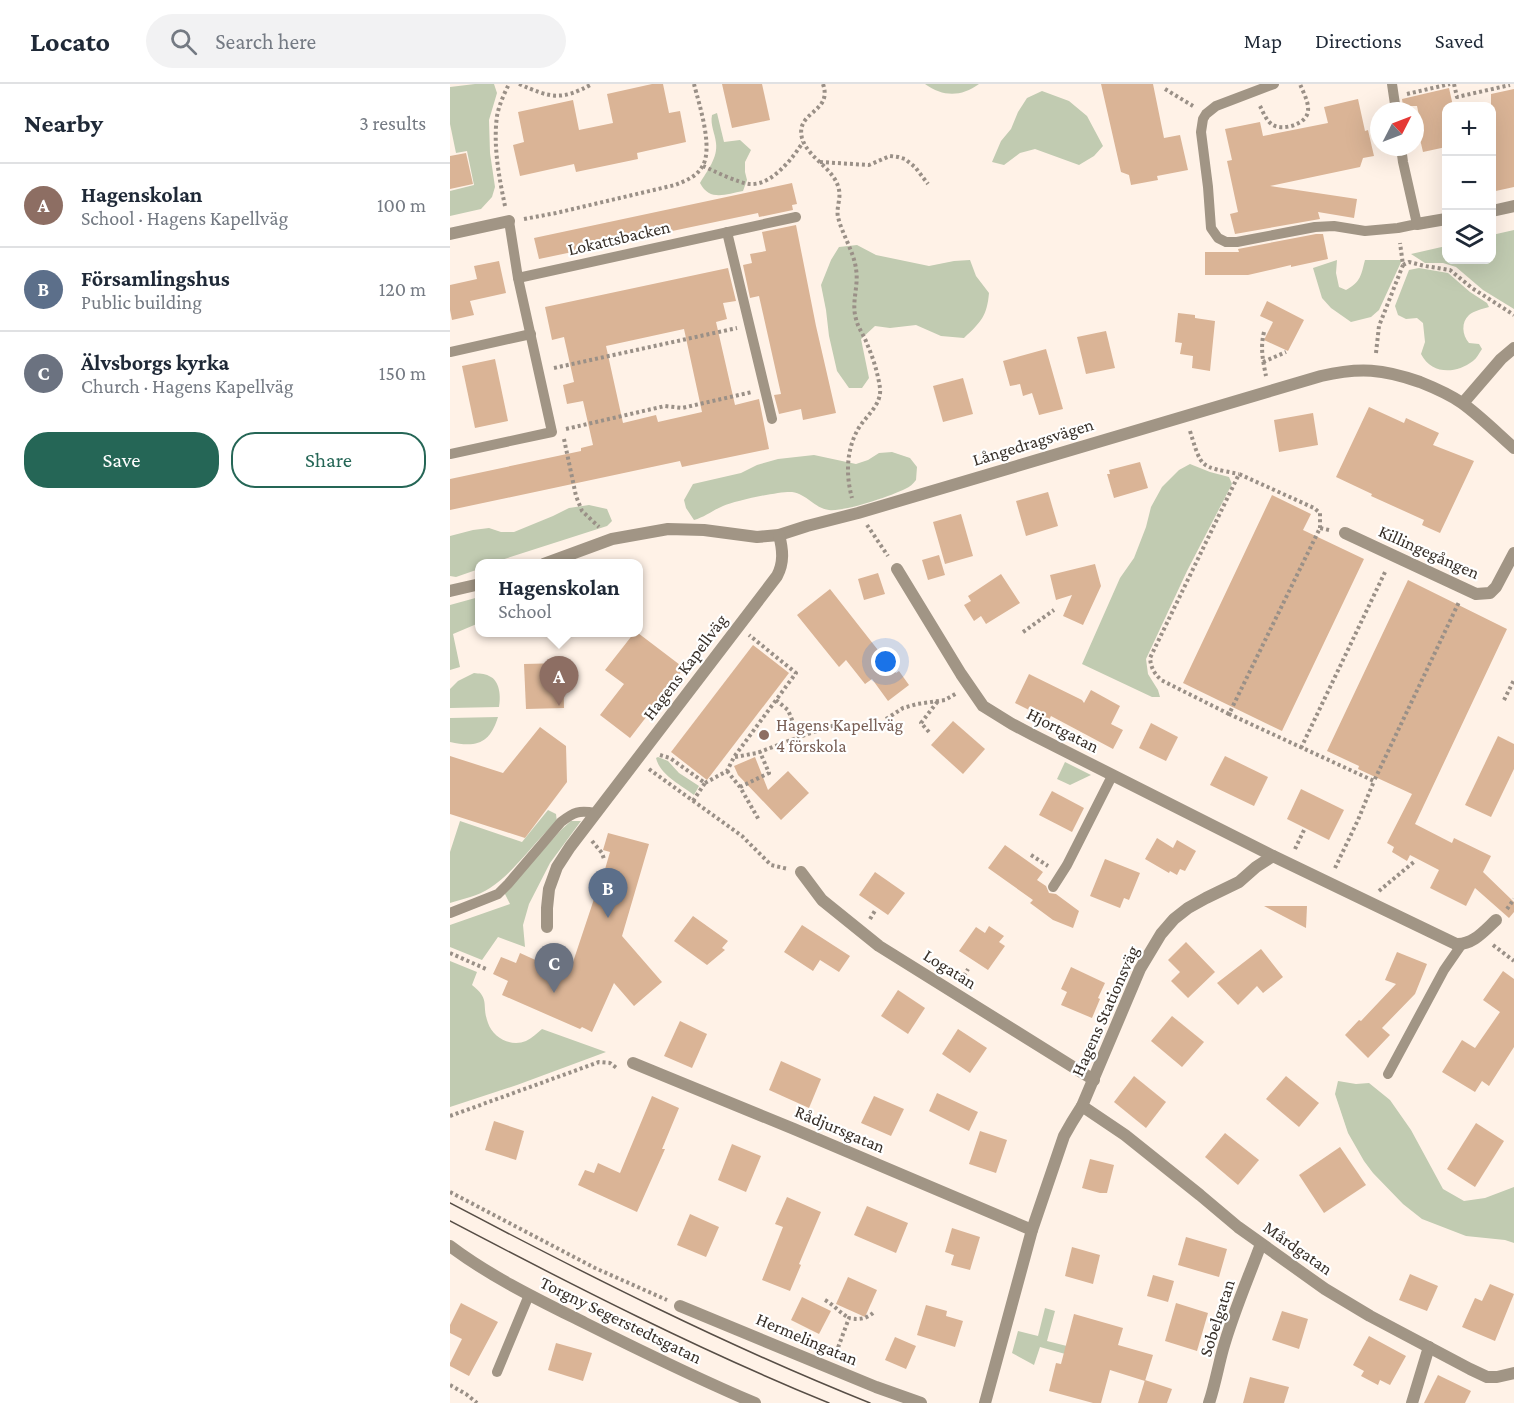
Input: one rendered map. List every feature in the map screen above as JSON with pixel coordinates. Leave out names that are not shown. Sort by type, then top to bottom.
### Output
[{"type":"street","points":[[1496,210],[1514,206]]},
{"type":"street","points":[[1417,224],[1442,220]]},
{"type":"street","points":[[450,234],[509,221]]},
{"type":"street","points":[[1463,403],[1501,359],[1514,348]]},
{"type":"street","name":"Långedragsvägen","points":[[558,559],[612,539],[668,529],[704,530],[757,537],[779,535],[1342,371],[1373,370],[1395,374],[1442,390],[1463,403],[1514,448]]},
{"type":"street","name":"Killingegången","points":[[1345,533],[1476,594],[1490,592],[1496,587],[1514,554]]},
{"type":"street","name":"Hagens Kapellväg","points":[[547,927],[549,889],[557,867],[595,813],[641,763],[777,576],[781,569],[782,548],[779,535]]},
{"type":"street","name":"Hjortgatan","points":[[897,569],[983,706],[1012,724],[1112,776],[1273,856]]},
{"type":"street","points":[[450,591],[475,585]]},
{"type":"street","points":[[1273,856],[1456,944],[1470,942],[1496,920]]},
{"type":"street","name":"Hagens Stationsväg","points":[[985,1403],[1032,1230],[1064,1136],[1094,1080],[1140,969],[1161,934],[1174,919],[1188,908],[1239,882],[1273,856]]},
{"type":"street","name":"Logatan","points":[[801,872],[822,900],[879,946],[1094,1080]]},
{"type":"street","name":"Rådjursgatan","points":[[633,1063],[1032,1230]]},
{"type":"street","name":"Mårdgatan","points":[[1082,1106],[1125,1135],[1238,1227],[1325,1289],[1370,1316],[1487,1377],[1514,1373]]},
{"type":"street","name":"Sobelgatan","points":[[1209,1403],[1223,1349],[1261,1244]]},
{"type":"street","name":"Torgny Segerstedtsgatan","points":[[450,1246],[474,1264],[529,1295],[673,1367],[755,1403]]},
{"type":"street","name":"Torgny Segerstedtsgatan","points":[[450,1257],[474,1264]]},
{"type":"street","name":"Hermelingatan","points":[[680,1306],[876,1387],[921,1403]]},
{"type":"street","points":[[1412,1403],[1429,1347]]},
{"type":"lane","points":[[1274,84],[1216,106],[1203,119],[1201,132],[1208,206],[1211,228],[1218,238],[1226,242],[1237,242],[1315,227],[1334,226],[1365,231],[1417,224],[1402,156]]},
{"type":"lane","points":[[1392,84],[1395,102]]},
{"type":"lane","name":"Lokattsbacken","points":[[518,278],[796,217]]},
{"type":"lane","points":[[450,454],[552,432],[518,278],[509,221]]},
{"type":"lane","points":[[727,232],[772,419]]},
{"type":"lane","points":[[450,351],[531,333]]},
{"type":"lane","points":[[1053,887],[1067,866],[1112,776]]},
{"type":"lane","points":[[450,913],[498,894],[561,822],[572,814],[582,810],[595,813]]},
{"type":"lane","points":[[1388,1074],[1444,970],[1462,944]]},
{"type":"lane","points":[[497,1372],[529,1295]]},
{"type":"path","points":[[509,84],[498,114],[496,135],[498,172],[509,221],[556,213],[675,185],[687,180],[703,166],[706,158],[706,144],[694,84]]},
{"type":"path","points":[[519,84],[539,93],[562,96],[592,84]]},
{"type":"path","points":[[823,84],[825,90],[822,105],[803,122],[801,130],[803,142],[835,179],[840,191],[837,214],[856,266],[854,305],[856,320],[867,344],[880,390],[878,402],[857,430],[852,444],[848,459],[848,484],[858,513],[897,569]]},
{"type":"path","points":[[1252,93],[1270,123],[1276,127],[1291,127],[1306,116],[1308,111],[1307,101],[1300,84]]},
{"type":"path","points":[[1394,98],[1452,84],[1457,98],[1510,86]]},
{"type":"path","points":[[1165,89],[1206,114]]},
{"type":"path","points":[[703,166],[750,185],[765,181],[772,176],[792,159],[803,142]]},
{"type":"path","points":[[820,162],[869,165],[890,156],[898,157],[905,159],[915,167],[928,184]]},
{"type":"path","points":[[1376,353],[1379,326],[1403,265],[1398,228]]},
{"type":"path","points":[[1403,265],[1409,262],[1450,270],[1472,288],[1514,315]]},
{"type":"path","points":[[539,372],[749,326]]},
{"type":"path","points":[[1264,332],[1261,345],[1266,378]]},
{"type":"path","points":[[1263,362],[1286,352]]},
{"type":"path","points":[[603,530],[582,511],[576,496],[562,430],[665,406],[682,408],[765,390]]},
{"type":"path","points":[[1185,416],[1198,457],[1209,468],[1239,474],[1314,508],[1320,513],[1320,528],[1230,714]]},
{"type":"path","points":[[1239,474],[1150,658],[1150,665],[1161,680],[1374,781]]},
{"type":"path","points":[[1320,528],[1345,533]]},
{"type":"path","points":[[1301,747],[1393,556]]},
{"type":"path","points":[[1329,882],[1374,781],[1465,590]]},
{"type":"path","points":[[1023,632],[1054,610]]},
{"type":"path","points":[[693,801],[705,783],[728,771],[734,757],[796,673],[738,627]]},
{"type":"path","points":[[1504,700],[1514,680]]},
{"type":"path","points":[[886,719],[903,708],[945,700],[969,687]]},
{"type":"path","points":[[776,700],[788,710],[800,737]]},
{"type":"path","points":[[929,732],[921,723],[938,700]]},
{"type":"path","points":[[734,757],[760,752],[838,724]]},
{"type":"path","points":[[740,787],[769,773],[760,752]]},
{"type":"path","points":[[705,783],[670,758],[658,755],[641,763],[742,836],[771,865],[801,872]]},
{"type":"path","points":[[728,771],[759,820]]},
{"type":"path","points":[[1287,863],[1305,828]]},
{"type":"path","points":[[592,841],[604,859]]},
{"type":"path","points":[[1370,903],[1378,891],[1415,861]]},
{"type":"path","points":[[1480,935],[1514,961]]},
{"type":"path","points":[[450,953],[486,969]]},
{"type":"path","points":[[450,1116],[599,1062],[610,1063],[618,1069]]},
{"type":"path","points":[[450,1192],[595,1268],[680,1306]]},
{"type":"path","points":[[825,1300],[844,1315],[858,1320],[875,1311]]},
{"type":"path","points":[[830,1368],[849,1318]]},
{"type":"path","points":[[450,1385],[477,1403]]},
{"type":"green space","points":[[494,84],[497,93],[489,120],[490,153],[495,187],[492,197],[481,209],[450,216],[450,191],[474,185],[467,151],[456,153],[450,124],[450,87]]},
{"type":"green space","points":[[925,84],[979,84],[966,91],[952,94],[938,91]]},
{"type":"green space","points":[[1042,91],[1069,101],[1087,116],[1103,146],[1094,156],[1079,165],[1035,149],[1020,153],[1004,165],[992,162],[1001,141],[1011,129],[1027,98]]},
{"type":"green space","points":[[717,113],[724,142],[740,140],[751,150],[745,162],[747,180],[743,191],[725,195],[709,193],[700,183],[715,154],[716,143],[712,115]]},
{"type":"green space","points":[[1514,230],[1514,309],[1483,290],[1456,267],[1446,264],[1496,264],[1496,234]]},
{"type":"green space","points":[[857,245],[876,255],[929,266],[970,260],[976,276],[989,293],[987,307],[982,318],[964,338],[941,336],[916,325],[890,328],[875,326],[861,339],[869,378],[862,388],[849,388],[837,371],[821,285],[839,247]]},
{"type":"green space","points":[[1442,247],[1442,263],[1425,263],[1411,254]]},
{"type":"green space","points":[[1337,260],[1336,273],[1339,287],[1346,290],[1358,281],[1365,260],[1402,260],[1379,310],[1371,317],[1351,322],[1331,308],[1322,298],[1313,268]]},
{"type":"green space","points":[[1419,268],[1448,273],[1487,303],[1489,307],[1478,310],[1466,318],[1463,329],[1467,340],[1469,343],[1479,344],[1482,349],[1474,360],[1466,365],[1452,370],[1431,366],[1421,354],[1425,342],[1423,323],[1417,318],[1406,319],[1398,315],[1395,306],[1409,270]]},
{"type":"green space","points":[[892,452],[910,458],[917,467],[916,480],[898,492],[856,506],[836,510],[824,509],[802,495],[786,492],[723,506],[694,520],[686,508],[684,500],[693,484],[741,473],[757,465],[778,459],[814,455],[856,464],[879,453]]},
{"type":"green space","points":[[1190,464],[1229,477],[1232,484],[1187,571],[1146,659],[1148,674],[1160,697],[1152,697],[1082,664],[1120,578],[1134,558],[1151,507],[1162,487],[1179,470]]},
{"type":"green space","points":[[589,505],[607,509],[612,521],[607,526],[504,559],[475,559],[475,570],[456,577],[450,576],[450,536],[489,528],[501,532],[514,532],[569,508]]},
{"type":"green space","points":[[475,598],[475,625],[453,634],[460,667],[450,670],[450,605]]},
{"type":"green space","points":[[474,673],[493,678],[500,694],[499,707],[450,708],[450,689],[458,681]]},
{"type":"green space","points":[[498,717],[491,733],[481,742],[459,744],[450,742],[450,718]]},
{"type":"green space","points":[[656,758],[668,761],[679,773],[699,786],[694,795],[666,775],[658,764]]},
{"type":"green space","points":[[1065,762],[1091,775],[1070,785],[1057,779]]},
{"type":"green space","points":[[548,810],[556,814],[557,822],[508,873],[485,891],[450,903],[450,852],[460,821],[522,842]]},
{"type":"green space","points":[[571,821],[581,821],[550,863],[529,904],[523,925],[525,947],[498,937],[482,960],[450,947],[450,925],[510,904],[504,892]]},
{"type":"green space","points":[[450,961],[477,972],[472,985],[484,999],[490,1028],[503,1040],[520,1043],[542,1029],[606,1052],[450,1107]]},
{"type":"green space","points":[[1338,1081],[1356,1084],[1369,1083],[1390,1100],[1411,1130],[1443,1189],[1464,1201],[1485,1198],[1514,1187],[1514,1243],[1466,1236],[1422,1219],[1403,1204],[1373,1173],[1348,1133],[1335,1094]]},
{"type":"green space","points":[[1045,1308],[1055,1311],[1047,1341],[1118,1359],[1116,1368],[1040,1347],[1034,1365],[1012,1353],[1018,1331],[1038,1336]]},
{"type":"building","points":[[652,84],[663,84],[669,113],[680,111],[686,142],[637,153],[638,159],[576,172],[574,164],[520,176],[513,145],[524,142],[518,112],[573,100],[579,130],[613,123],[607,94]]},
{"type":"building","points":[[722,84],[762,84],[770,120],[732,128]]},
{"type":"building","points":[[1101,84],[1153,84],[1164,138],[1180,135],[1188,170],[1157,176],[1158,180],[1131,185],[1129,175],[1121,172]]},
{"type":"building","points":[[1449,88],[1452,102],[1442,102],[1442,148],[1424,152],[1424,102],[1402,102],[1402,99]]},
{"type":"building","points":[[1514,89],[1514,187],[1496,191],[1496,102],[1491,102],[1491,94]]},
{"type":"building","points":[[1358,99],[1365,131],[1368,130],[1370,139],[1370,156],[1374,156],[1363,158],[1360,167],[1270,186],[1357,199],[1354,218],[1318,212],[1320,219],[1235,234],[1230,214],[1238,212],[1227,161],[1232,160],[1225,129],[1260,122],[1263,136],[1328,123],[1324,107]]},
{"type":"building","points":[[466,153],[473,184],[450,189],[450,156]]},
{"type":"building","points":[[792,183],[797,204],[792,205],[793,210],[759,217],[758,213],[539,259],[534,238]]},
{"type":"building","points":[[796,225],[836,413],[803,420],[801,409],[779,414],[774,395],[781,394],[759,296],[750,298],[743,265],[752,263],[750,254],[766,251],[762,232]]},
{"type":"building","points":[[1323,234],[1328,259],[1248,275],[1205,275],[1205,252],[1239,252],[1238,249]]},
{"type":"building","points":[[499,261],[506,293],[470,301],[474,315],[452,320],[450,285],[477,279],[474,266]]},
{"type":"building","points":[[728,268],[736,301],[723,303],[727,319],[716,322],[735,405],[759,399],[769,449],[682,467],[680,461],[450,510],[450,479],[581,451],[581,448],[593,445],[583,401],[567,404],[563,385],[574,382],[564,337],[552,340],[545,307]],"holes":[[[684,329],[702,412],[658,422],[656,415],[623,423],[606,346]]]},
{"type":"building","points":[[1267,301],[1304,320],[1288,351],[1264,340],[1273,322],[1260,316]]},
{"type":"building","points":[[1178,313],[1215,321],[1210,371],[1192,368],[1193,356],[1180,354],[1182,343],[1175,342]]},
{"type":"building","points":[[1106,331],[1115,368],[1086,374],[1077,337]]},
{"type":"building","points":[[1046,349],[1063,409],[1039,415],[1032,393],[1023,396],[1020,384],[1010,386],[1003,361]]},
{"type":"building","points":[[495,359],[508,421],[475,428],[462,366]]},
{"type":"building","points":[[963,378],[973,414],[943,422],[933,386]]},
{"type":"building","points":[[1369,407],[1404,423],[1406,418],[1439,433],[1433,445],[1474,461],[1440,533],[1422,525],[1424,520],[1336,477]]},
{"type":"building","points":[[1313,413],[1318,445],[1279,452],[1274,420]]},
{"type":"building","points":[[1140,462],[1148,488],[1114,498],[1107,474],[1110,474],[1109,470]]},
{"type":"building","points":[[1048,492],[1058,526],[1026,536],[1016,501]]},
{"type":"building","points":[[1272,495],[1311,514],[1303,530],[1364,559],[1282,731],[1183,683]]},
{"type":"building","points":[[961,514],[973,556],[945,564],[933,522]]},
{"type":"building","points":[[939,555],[945,575],[928,580],[922,560]]},
{"type":"building","points":[[1095,564],[1101,586],[1083,625],[1063,616],[1072,595],[1056,600],[1050,575]]},
{"type":"building","points":[[878,573],[885,594],[864,600],[858,579]]},
{"type":"building","points":[[1001,574],[1020,603],[986,624],[981,616],[974,621],[964,605],[971,601],[968,596]]},
{"type":"building","points":[[1408,580],[1507,629],[1415,824],[1452,843],[1454,838],[1491,856],[1483,872],[1514,902],[1514,912],[1509,918],[1475,888],[1466,906],[1430,888],[1439,870],[1410,855],[1407,861],[1392,852],[1394,847],[1387,843],[1412,794],[1358,769],[1359,766],[1327,751]]},
{"type":"building","points":[[830,589],[896,673],[899,671],[909,685],[888,701],[872,679],[865,684],[846,660],[839,667],[797,615]]},
{"type":"building","points":[[631,637],[643,637],[684,668],[630,738],[600,715],[624,684],[605,670]]},
{"type":"building","points":[[753,645],[789,673],[707,780],[671,752]]},
{"type":"building","points":[[563,663],[564,708],[526,709],[524,664]]},
{"type":"building","points":[[1029,674],[1084,703],[1091,690],[1120,706],[1111,724],[1123,730],[1113,749],[1051,716],[1049,720],[1015,703]]},
{"type":"building","points":[[953,721],[985,749],[963,774],[931,745]]},
{"type":"building","points":[[1151,723],[1178,737],[1166,761],[1139,748]]},
{"type":"building","points":[[540,727],[566,746],[567,782],[525,838],[450,814],[450,756],[503,773]]},
{"type":"building","points":[[1498,736],[1514,744],[1514,769],[1491,817],[1465,805]]},
{"type":"building","points":[[1225,756],[1268,777],[1254,806],[1210,785]]},
{"type":"building","points":[[755,757],[768,790],[788,771],[809,793],[781,820],[738,775],[734,766]]},
{"type":"building","points":[[1301,789],[1344,810],[1329,840],[1287,819]]},
{"type":"building","points":[[1052,791],[1084,808],[1072,832],[1039,815]]},
{"type":"building","points":[[608,833],[649,844],[622,936],[662,982],[634,1006],[614,983],[592,1032],[502,995],[508,981],[493,974],[501,957],[516,963],[520,953],[551,967],[555,959],[572,965],[594,899],[596,900],[610,852],[603,850]]},
{"type":"building","points":[[1157,838],[1173,848],[1177,840],[1196,851],[1185,871],[1180,869],[1177,875],[1170,871],[1169,873],[1145,859]]},
{"type":"building","points":[[1005,845],[1043,872],[1037,880],[1046,886],[1049,893],[1056,894],[1079,911],[1073,928],[1053,920],[1030,903],[1033,900],[988,868]]},
{"type":"building","points":[[1105,859],[1140,873],[1129,900],[1124,898],[1120,908],[1090,896]]},
{"type":"building","points":[[875,872],[905,893],[888,915],[859,895]]},
{"type":"building","points":[[1264,906],[1307,906],[1306,928]]},
{"type":"building","points":[[693,916],[728,941],[722,948],[725,950],[707,965],[674,941]]},
{"type":"building","points":[[802,925],[850,956],[839,972],[820,960],[813,971],[784,952]]},
{"type":"building","points":[[989,926],[1004,936],[999,942],[1005,946],[988,970],[959,951],[976,927],[985,933]]},
{"type":"building","points":[[1186,942],[1215,972],[1188,998],[1171,981],[1180,972],[1168,960]]},
{"type":"building","points":[[1261,949],[1283,977],[1263,993],[1257,986],[1238,1005],[1217,983]]},
{"type":"building","points":[[1397,952],[1427,964],[1415,994],[1382,1028],[1390,1035],[1368,1058],[1345,1035],[1396,984],[1385,980]]},
{"type":"building","points":[[1071,967],[1105,983],[1092,1018],[1061,1005],[1067,992],[1061,989]]},
{"type":"building","points":[[1503,971],[1514,979],[1514,1047],[1489,1086],[1482,1081],[1475,1092],[1442,1072],[1462,1040],[1475,1048],[1500,1012],[1483,1000]]},
{"type":"building","points":[[898,990],[925,1008],[908,1034],[881,1016]]},
{"type":"building","points":[[1172,1016],[1204,1042],[1182,1067],[1151,1041]]},
{"type":"building","points":[[680,1021],[707,1034],[692,1068],[664,1056]]},
{"type":"building","points":[[958,1029],[987,1048],[970,1073],[942,1054]]},
{"type":"building","points":[[781,1061],[821,1079],[809,1108],[769,1090]]},
{"type":"building","points":[[1134,1076],[1166,1102],[1146,1128],[1114,1102]]},
{"type":"building","points":[[1286,1076],[1319,1103],[1299,1127],[1266,1099]]},
{"type":"building","points":[[937,1093],[978,1112],[969,1131],[929,1111]]},
{"type":"building","points":[[652,1096],[679,1108],[662,1149],[665,1149],[637,1212],[578,1185],[585,1170],[594,1173],[598,1163],[620,1173]]},
{"type":"building","points":[[874,1096],[904,1109],[891,1136],[861,1123]]},
{"type":"building","points":[[494,1121],[524,1131],[516,1160],[485,1150]]},
{"type":"building","points":[[1476,1123],[1504,1141],[1475,1187],[1447,1169]]},
{"type":"building","points":[[980,1131],[1007,1140],[996,1173],[969,1164]]},
{"type":"building","points":[[1225,1133],[1259,1160],[1238,1185],[1205,1157]]},
{"type":"building","points":[[732,1144],[761,1156],[746,1192],[718,1180]]},
{"type":"building","points":[[1340,1147],[1366,1185],[1324,1213],[1299,1175]]},
{"type":"building","points":[[1090,1159],[1114,1165],[1107,1193],[1082,1188]]},
{"type":"building","points":[[787,1197],[821,1212],[790,1291],[762,1280],[783,1227],[775,1224]]},
{"type":"building","points":[[867,1206],[908,1223],[896,1253],[854,1235]]},
{"type":"building","points":[[690,1214],[719,1227],[706,1257],[677,1245]]},
{"type":"building","points":[[952,1228],[980,1237],[970,1270],[951,1265],[954,1255],[945,1252]]},
{"type":"building","points":[[1186,1237],[1227,1249],[1219,1277],[1178,1265]]},
{"type":"building","points":[[1072,1247],[1100,1255],[1093,1284],[1065,1276]]},
{"type":"building","points":[[1410,1274],[1438,1286],[1427,1311],[1399,1300]]},
{"type":"building","points":[[1153,1275],[1174,1281],[1168,1302],[1147,1296]]},
{"type":"building","points":[[848,1277],[877,1290],[865,1317],[836,1304]]},
{"type":"building","points":[[1490,1284],[1514,1294],[1495,1341],[1462,1327],[1475,1298],[1482,1301]]},
{"type":"building","points":[[802,1297],[831,1311],[819,1334],[791,1320]]},
{"type":"building","points":[[461,1303],[498,1322],[469,1376],[450,1366],[462,1339],[450,1333],[450,1325]]},
{"type":"building","points":[[1176,1303],[1208,1313],[1197,1351],[1165,1341]]},
{"type":"building","points":[[926,1305],[947,1311],[946,1316],[963,1321],[955,1347],[917,1335]]},
{"type":"building","points":[[1282,1311],[1308,1319],[1299,1349],[1272,1340]]},
{"type":"building","points":[[1074,1314],[1123,1328],[1118,1345],[1153,1355],[1145,1381],[1110,1370],[1101,1403],[1049,1391],[1056,1363],[1061,1364]]},
{"type":"building","points":[[1369,1336],[1406,1356],[1390,1385],[1380,1380],[1378,1385],[1361,1376],[1364,1371],[1353,1365]]},
{"type":"building","points":[[895,1337],[916,1346],[906,1369],[885,1360]]},
{"type":"building","points":[[556,1343],[592,1353],[583,1381],[548,1370]]},
{"type":"building","points":[[1438,1375],[1471,1391],[1465,1403],[1424,1403]]},
{"type":"building","points":[[1250,1377],[1289,1387],[1284,1403],[1243,1403]]},
{"type":"building","points":[[1145,1380],[1172,1389],[1167,1403],[1138,1403]]},
{"type":"tram line","points":[[450,1203],[657,1308],[762,1357],[870,1403]]},
{"type":"tram line","points":[[450,1221],[685,1339],[829,1403]]},
{"type":"place","name":"Hagenskolan","points":[[559,706]]},
{"type":"place","name":"Hagens Kapellväg 4 förskola","points":[[764,735]]},
{"type":"place","name":"Församlingshus","points":[[608,918]]},
{"type":"place","name":"Älvsborgs kyrka","points":[[554,993]]}]
